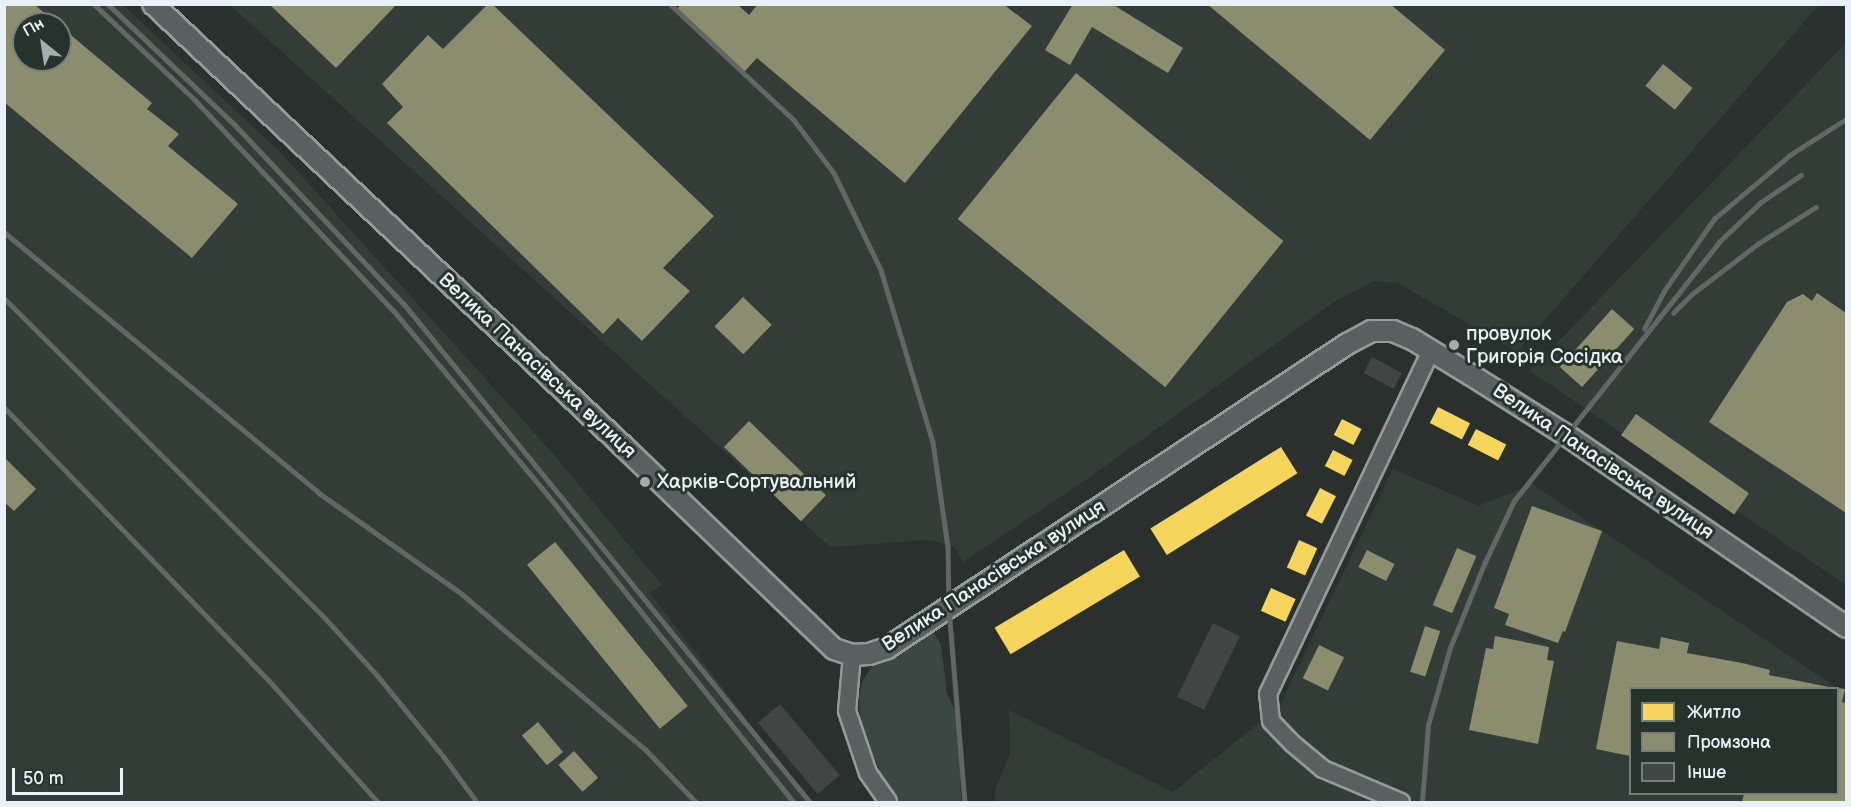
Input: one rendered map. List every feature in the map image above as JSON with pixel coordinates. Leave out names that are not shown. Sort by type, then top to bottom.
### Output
[{"type":"street","name":"Велика Панасівська вулиця","points":[[153,4],[623,446],[834,649],[852,655],[869,654],[896,642],[1355,339],[1371,331],[1393,332],[1412,339],[1566,435],[1846,627]]},
{"type":"street","points":[[1399,802],[1323,769],[1292,743],[1271,720],[1268,694],[1431,351]]},
{"type":"street","points":[[852,655],[847,711],[868,773],[888,802]]},
{"type":"shaded area","points":[[5,5],[123,5],[281,153],[550,450],[662,585],[650,593],[810,802],[5,802]]},
{"type":"shaded area","points":[[230,5],[1819,5],[1517,352],[1398,283],[1374,281],[1337,300],[1083,482],[963,562],[954,547],[929,540],[830,547]]},
{"type":"shaded area","points":[[1846,43],[1846,585],[1530,371]]},
{"type":"shaded area","points":[[1393,469],[1479,506],[1532,484],[1836,687],[1629,687],[1629,795],[1839,795],[1839,690],[1846,694],[1846,802],[994,802],[996,787],[1010,754],[1009,710],[1173,792],[1279,707]]},
{"type":"shaded area","points":[[931,628],[941,645],[947,693],[958,718],[961,802],[899,802],[881,773],[860,726],[859,696],[863,680],[873,665]]},
{"type":"building: Житло","points":[[1438,407],[1470,423],[1462,439],[1430,423]]},
{"type":"building: Житло","points":[[1342,419],[1362,429],[1353,445],[1334,435]]},
{"type":"building: Житло","points":[[1476,429],[1506,444],[1498,460],[1468,445]]},
{"type":"building: Житло","points":[[1281,447],[1297,473],[1167,555],[1150,529]]},
{"type":"building: Житло","points":[[1333,450],[1353,460],[1344,476],[1325,466]]},
{"type":"building: Житло","points":[[1320,488],[1336,496],[1322,524],[1306,516]]},
{"type":"building: Житло","points":[[1299,540],[1317,548],[1305,576],[1287,567]]},
{"type":"building: Житло","points":[[1124,550],[1140,577],[1011,654],[995,628]]},
{"type":"building: Житло","points":[[1271,588],[1296,599],[1285,622],[1261,611]]},
{"type":"building: Промзона","points":[[4,4],[34,4],[43,12],[12,12],[12,72],[72,72],[72,36],[152,103],[147,109],[179,134],[168,146],[238,204],[192,258],[4,102]]},
{"type":"building: Промзона","points":[[269,4],[397,4],[336,68]]},
{"type":"building: Промзона","points":[[488,4],[492,4],[714,216],[663,268],[690,291],[642,341],[618,318],[603,334],[387,123],[403,107],[382,84],[428,35],[443,49]]},
{"type":"building: Промзона","points":[[681,4],[737,4],[749,15],[758,4],[1003,4],[1032,26],[905,183],[757,58],[744,72],[677,9]]},
{"type":"building: Промзона","points":[[1073,4],[1112,4],[1183,48],[1168,73],[1092,27],[1070,65],[1045,50]]},
{"type":"building: Промзона","points":[[1207,4],[1390,4],[1445,50],[1370,140]]},
{"type":"building: Промзона","points":[[1663,64],[1693,88],[1675,110],[1645,86]]},
{"type":"building: Промзона","points":[[1076,73],[1283,241],[1165,387],[958,219]]},
{"type":"building: Промзона","points":[[1817,293],[1846,313],[1846,513],[1709,422],[1787,302],[1803,294],[1812,301]]},
{"type":"building: Промзона","points":[[743,297],[772,325],[743,354],[715,326]]},
{"type":"building: Промзона","points":[[1612,309],[1634,329],[1582,387],[1560,367]]},
{"type":"building: Промзона","points":[[1636,414],[1749,493],[1734,514],[1621,435]]},
{"type":"building: Промзона","points":[[749,421],[826,495],[801,521],[724,447]]},
{"type":"building: Промзона","points":[[4,457],[36,489],[14,511],[4,502]]},
{"type":"building: Промзона","points":[[1532,506],[1602,531],[1565,632],[1563,631],[1558,643],[1505,625],[1509,614],[1494,608]]},
{"type":"building: Промзона","points":[[555,542],[688,706],[660,729],[527,565]]},
{"type":"building: Промзона","points":[[1457,548],[1476,556],[1452,613],[1433,605]]},
{"type":"building: Промзона","points":[[1367,550],[1395,564],[1386,581],[1358,567]]},
{"type":"building: Промзона","points":[[1425,626],[1440,631],[1425,677],[1410,672]]},
{"type":"building: Промзона","points":[[1495,636],[1549,647],[1547,660],[1554,661],[1538,744],[1469,730],[1486,648],[1493,649]]},
{"type":"building: Промзона","points":[[1661,637],[1689,643],[1687,653],[1742,663],[1770,670],[1769,675],[1829,687],[1629,687],[1629,756],[1596,749],[1617,641],[1659,649]]},
{"type":"building: Промзона","points":[[1319,645],[1344,657],[1328,691],[1303,678]]},
{"type":"building: Промзона","points":[[1839,688],[1845,689],[1842,702],[1846,703],[1846,802],[1742,802],[1744,795],[1839,795]]},
{"type":"building: Промзона","points":[[538,722],[563,752],[547,765],[522,735]]},
{"type":"building: Промзона","points":[[574,751],[598,778],[582,792],[558,765]]},
{"type":"building: Інше","points":[[1372,357],[1402,373],[1394,389],[1364,373]]},
{"type":"building: Інше","points":[[1213,623],[1240,636],[1204,710],[1177,697]]},
{"type":"building: Інше","points":[[780,704],[840,775],[818,794],[758,723]]},
{"type":"railway","points":[[94,4],[195,100],[394,311],[547,494],[794,802]]},
{"type":"railway","points":[[108,4],[236,126],[404,304],[810,802]]},
{"type":"railway","points":[[670,4],[794,120],[834,173],[881,270],[933,442],[948,547],[949,608],[965,802]]},
{"type":"railway","points":[[1644,329],[1664,291],[1714,219],[1790,155],[1846,119]]},
{"type":"railway","points":[[1422,802],[1428,725],[1450,648],[1485,562],[1514,501],[1719,242],[1761,202],[1801,175]]},
{"type":"railway","points":[[1673,313],[1692,294],[1759,243],[1816,207]]},
{"type":"railway","points":[[4,232],[319,493],[462,594],[645,749],[696,802]]},
{"type":"railway","points":[[4,298],[325,618],[377,675],[444,757],[477,802]]},
{"type":"railway","points":[[4,407],[273,685],[378,802]]},
{"type":"place","name":"провулок Григорія Сосідка","points":[[1454,345]]},
{"type":"place","name":"Харків-Сортувальний","points":[[645,482]]}]
